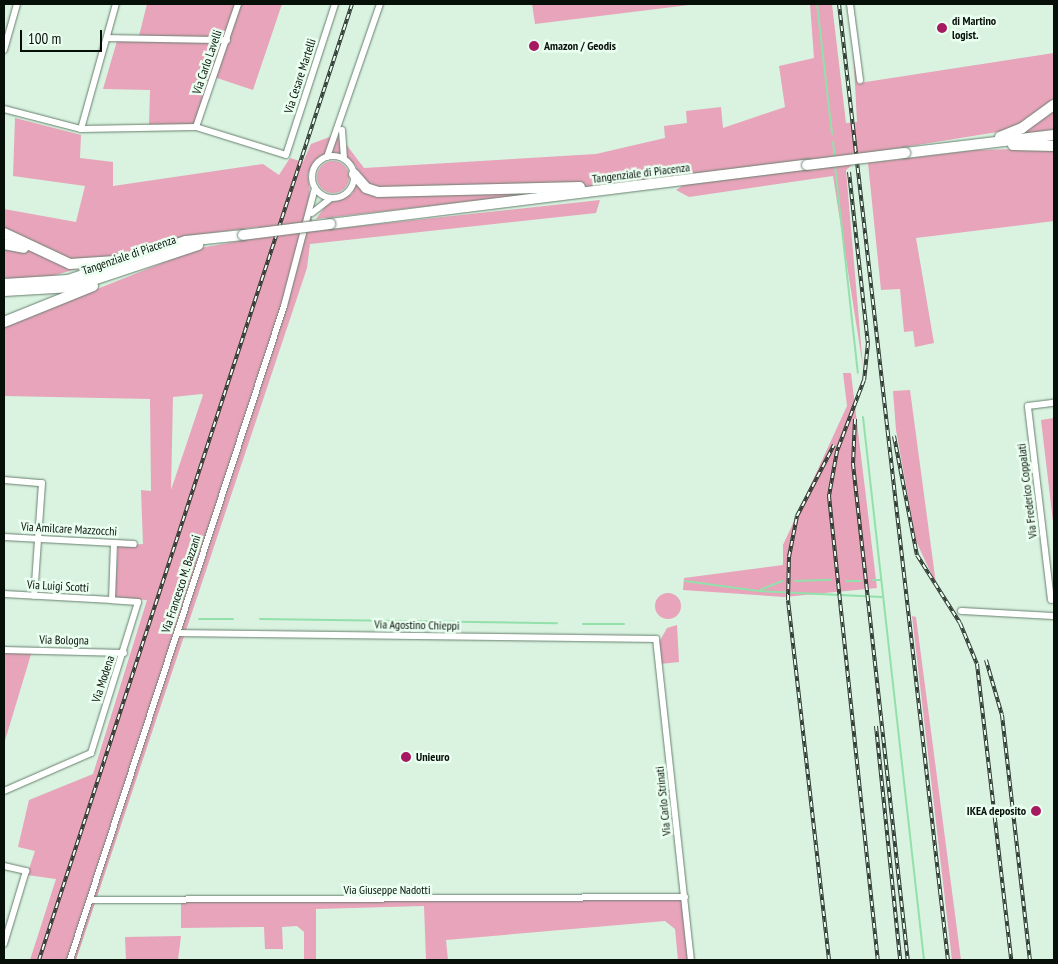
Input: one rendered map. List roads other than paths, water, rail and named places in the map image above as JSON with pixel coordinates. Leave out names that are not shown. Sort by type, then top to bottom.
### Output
[{"type":"highway","points":[[969,146],[1012,133],[1054,105]]},
{"type":"highway","name":"Tangenziale di Piacenza","points":[[4,284],[45,287],[102,271],[155,250],[231,236],[1054,135]]},
{"type":"highway","points":[[969,146],[1054,146]]},
{"type":"highway","points":[[354,174],[366,188],[378,192],[553,189],[614,183],[638,186]]},
{"type":"highway","points":[[4,233],[35,250],[70,264],[92,265],[155,250]]},
{"type":"highway","name":"Tangenziale di Piacenza","points":[[4,291],[45,287],[134,268],[187,248],[231,236]]},
{"type":"highway","points":[[4,244],[35,250]]},
{"type":"highway","points":[[4,322],[134,268]]},
{"type":"street","points":[[4,50],[16,4]]},
{"type":"street","points":[[80,128],[116,4]]},
{"type":"street","name":"Via Carlo Lavelli","points":[[196,127],[238,4]]},
{"type":"street","name":"Via Cesare Martelli","points":[[196,127],[286,155],[335,4]]},
{"type":"street","points":[[331,198],[316,188],[313,170],[327,157],[341,127],[380,4]]},
{"type":"street","points":[[850,4],[860,80]]},
{"type":"street","points":[[107,38],[227,40]]},
{"type":"street","points":[[4,109],[80,128],[196,127]]},
{"type":"street","points":[[311,214],[331,198],[348,192],[354,174],[344,159],[341,127]]},
{"type":"street","points":[[327,157],[344,159]]},
{"type":"street","name":"Via Francesco M. Bazzani","points":[[70,960],[311,214],[316,188]]},
{"type":"street","name":"Via Frederico Coppalati","points":[[1051,600],[1028,406],[1054,403]]},
{"type":"street","points":[[4,480],[42,483],[34,596]]},
{"type":"street","name":"Via Amilcare Mazzocchi","points":[[4,537],[134,544]]},
{"type":"street","points":[[112,600],[114,543]]},
{"type":"street","name":"Via Luigi Scotti","points":[[4,594],[112,600]]},
{"type":"street","name":"Via Modena","points":[[4,791],[90,752],[124,653],[138,602],[112,600]]},
{"type":"street","points":[[961,612],[1054,616]]},
{"type":"street","name":"Via Agostino Chieppi","points":[[177,633],[656,639]]},
{"type":"street","name":"Via Carlo Strinati","points":[[656,639],[692,960]]},
{"type":"street","name":"Via Bologna","points":[[4,650],[124,653]]},
{"type":"street","points":[[4,866],[26,871],[4,944]]},
{"type":"street","name":"Via Giuseppe Nadotti","points":[[90,900],[685,897]]},
{"type":"waterway","points":[[817,4],[832,134]]},
{"type":"waterway","points":[[833,142],[835,159]]},
{"type":"waterway","points":[[835,166],[858,373]]},
{"type":"waterway","points":[[863,417],[924,960]]},
{"type":"waterway","points":[[795,581],[831,580]]},
{"type":"waterway","points":[[873,580],[881,580]]},
{"type":"waterway","points":[[685,581],[758,591],[882,597]]},
{"type":"waterway","points":[[760,590],[782,581]]},
{"type":"waterway","points":[[846,581],[861,581]]},
{"type":"waterway","points":[[199,619],[233,619]]},
{"type":"waterway","points":[[260,619],[557,623]]},
{"type":"waterway","points":[[583,624],[624,624]]},
{"type":"railway","points":[[39,960],[352,4]]},
{"type":"railway","points":[[839,4],[948,960]]},
{"type":"railway","points":[[849,172],[868,343],[864,380],[837,451],[829,496],[878,960]]},
{"type":"railway","points":[[855,419],[853,464],[908,960]]},
{"type":"railway","points":[[894,436],[917,555],[960,623],[977,664],[1011,960]]},
{"type":"railway","points":[[829,960],[788,600],[789,557],[797,516],[834,445]]},
{"type":"railway","points":[[986,660],[1002,715],[1030,960]]},
{"type":"railway","points":[[876,726],[900,960]]},
{"type":"place","name":"di Martino logist.","points":[[942,28]]},
{"type":"place","name":"Amazon / Geodis","points":[[534,46]]},
{"type":"place","name":"Unieuro","points":[[406,757]]},
{"type":"place","name":"IKEA deposito","points":[[1036,811]]}]
